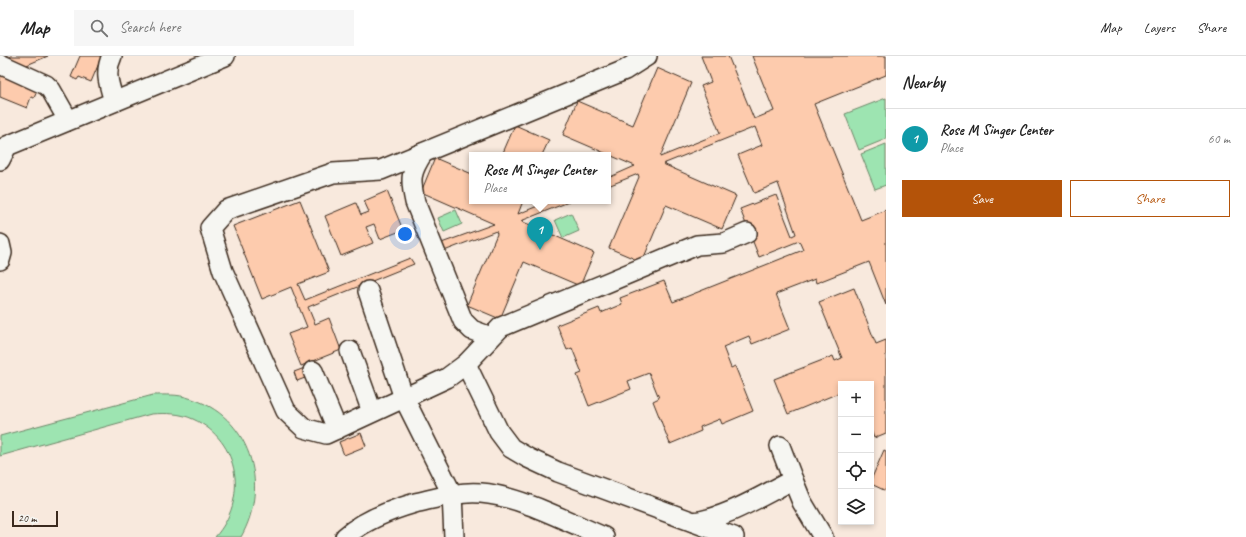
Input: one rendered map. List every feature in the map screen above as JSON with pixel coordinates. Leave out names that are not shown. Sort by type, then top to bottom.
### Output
[{"type":"lane","points":[[112,56],[108,63],[107,78],[114,101]]},
{"type":"lane","points":[[647,56],[625,70],[381,170],[333,173],[226,210],[210,228],[223,271],[286,411],[304,428],[326,434],[447,378],[466,364],[501,327],[697,244],[724,243],[747,233]]},
{"type":"lane","points":[[0,160],[7,146],[212,58]]},
{"type":"lane","points":[[0,64],[46,85],[51,90],[68,120]]},
{"type":"lane","points":[[423,153],[415,166],[410,182],[415,202],[463,321],[472,330],[491,337]]},
{"type":"lane","points":[[0,244],[2,253],[0,260]]},
{"type":"lane","points":[[368,292],[404,398],[452,494],[454,537]]},
{"type":"lane","points":[[350,350],[372,412]]},
{"type":"lane","points":[[466,364],[499,432],[511,448],[558,472],[734,537]]},
{"type":"lane","points":[[313,372],[337,429]]},
{"type":"lane","points":[[780,446],[802,502],[823,537]]},
{"type":"lane","points":[[694,522],[708,520],[793,480]]},
{"type":"lane","points":[[345,537],[365,523],[393,509],[452,494],[481,493],[509,498],[604,537]]},
{"type":"green space","points":[[886,98],[886,139],[859,150],[845,114]]},
{"type":"green space","points":[[886,144],[886,185],[875,189],[861,154]]},
{"type":"green space","points":[[456,210],[462,224],[444,232],[438,218]]},
{"type":"green space","points":[[571,213],[579,231],[563,238],[555,220]]},
{"type":"green space","points":[[153,395],[185,397],[210,407],[227,420],[240,436],[249,454],[254,475],[254,496],[250,517],[241,537],[215,537],[225,522],[232,506],[235,489],[234,472],[230,456],[221,442],[209,429],[188,417],[173,414],[151,414],[0,456],[0,436]]},
{"type":"building","points":[[10,56],[48,56],[15,70]]},
{"type":"building","points":[[80,56],[102,56],[91,82],[79,77],[77,80],[71,77]]},
{"type":"building","points":[[701,56],[728,56],[754,119],[774,111],[752,56],[886,56],[886,75],[814,104],[861,220],[886,210],[886,305],[869,262],[816,283],[815,279],[776,294],[790,329],[752,344],[749,336],[723,347],[731,368],[735,366],[753,411],[722,424],[720,419],[700,427],[701,431],[670,444],[653,401],[659,398],[649,373],[628,381],[631,389],[589,406],[577,375],[582,373],[572,348],[567,350],[557,325],[599,308],[601,313],[622,304],[620,298],[664,281],[673,302],[803,250],[799,241],[759,257],[740,209],[776,195],[792,236],[796,234],[778,183],[754,193],[738,155],[762,145],[755,127],[663,164],[736,196],[722,229],[666,205],[642,262],[609,248],[639,177],[638,174],[611,185],[611,177],[635,166],[611,156],[611,152],[602,152],[563,135],[577,101],[633,125],[657,68],[691,83],[660,157],[720,133],[701,86],[711,82]]},
{"type":"building","points":[[0,75],[37,91],[34,98],[31,97],[27,108],[0,97]]},
{"type":"building","points":[[515,125],[549,140],[543,152],[503,152]]},
{"type":"building","points":[[435,158],[469,173],[469,204],[522,204],[518,214],[543,204],[564,204],[521,221],[594,253],[580,286],[524,262],[500,319],[467,305],[497,234],[496,231],[439,253],[436,245],[494,224],[421,192]]},
{"type":"building","points":[[387,191],[403,230],[380,239],[374,224],[366,227],[373,243],[341,256],[325,216],[356,203],[361,215],[369,212],[364,201]]},
{"type":"building","points":[[300,200],[329,272],[298,284],[305,300],[410,258],[414,264],[308,307],[315,324],[329,318],[341,350],[301,366],[288,334],[307,327],[291,287],[262,299],[233,226]]},
{"type":"building","points":[[854,288],[876,344],[886,340],[886,433],[874,438],[874,381],[838,381],[838,393],[788,414],[774,379],[833,356],[835,361],[842,358],[819,302]]},
{"type":"building","points":[[318,363],[321,372],[297,381],[294,372]]},
{"type":"building","points":[[361,433],[366,446],[344,455],[339,442]]},
{"type":"building","points":[[884,450],[886,451],[886,491],[874,485],[874,473]]},
{"type":"place","name":"Rose M Singer Center","points":[[540,250]]}]
